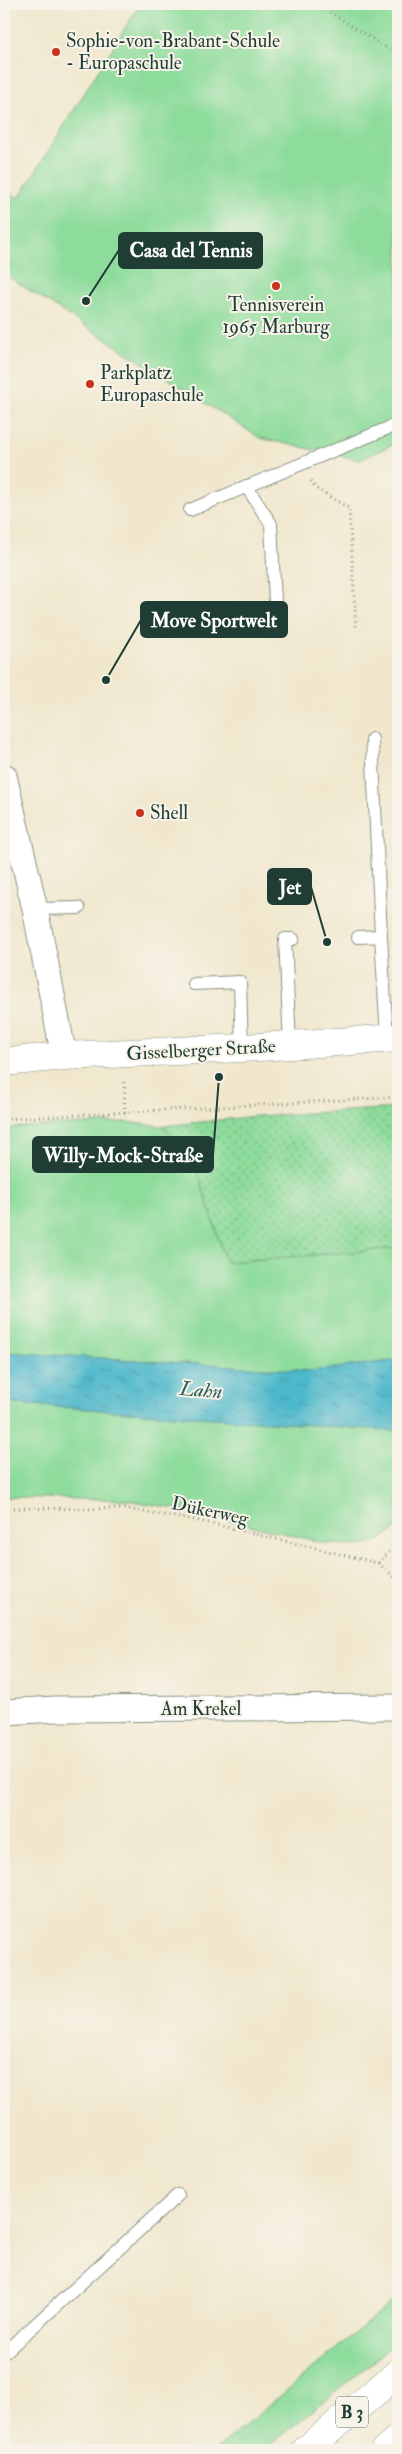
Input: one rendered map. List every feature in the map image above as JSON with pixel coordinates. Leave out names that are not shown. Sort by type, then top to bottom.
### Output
[{"type":"main road","name":"Gisselberger Straße","points":[[4,1062],[64,1056],[242,1048],[393,1038]]},
{"type":"main road","name":"B 3","points":[[306,2450],[398,2373]]},
{"type":"main road","name":"B 3","points":[[385,2450],[398,2439]]},
{"type":"street","points":[[4,776],[35,909],[64,1056]]},
{"type":"street","name":"Am Krekel","points":[[4,1712],[398,1707]]},
{"type":"lane","points":[[190,510],[398,424]]},
{"type":"lane","points":[[246,486],[271,524],[276,621]]},
{"type":"lane","points":[[372,739],[381,936],[393,1038]]},
{"type":"lane","points":[[35,909],[79,908]]},
{"type":"lane","points":[[358,937],[381,936]]},
{"type":"lane","points":[[290,1045],[285,939],[293,939]]},
{"type":"lane","points":[[194,984],[240,982],[242,1048]]},
{"type":"lane","points":[[4,2354],[178,2195]]},
{"type":"path","points":[[317,4],[398,55]]},
{"type":"path","points":[[301,463],[315,488],[349,508],[356,626]]},
{"type":"path","points":[[4,1119],[398,1097]]},
{"type":"path","name":"Dükerweg","points":[[4,1508],[127,1509],[200,1521],[378,1563]]},
{"type":"path","points":[[398,1543],[378,1563],[398,1580]]},
{"type":"green space","name":"Tennisverein 1965 Marburg","points":[[140,4],[398,4],[398,442],[360,460],[260,438],[4,274],[4,189],[19,198]]},
{"type":"green space","points":[[398,1108],[398,1248],[226,1262],[196,1166],[163,1126],[257,1116]]},
{"type":"green space","points":[[124,1122],[163,1126],[196,1165],[226,1262],[398,1248],[398,1360],[312,1371],[4,1352],[4,1128]]},
{"type":"green space","points":[[4,1403],[398,1431],[398,1527],[381,1540],[358,1546],[325,1543],[202,1514],[128,1500],[4,1497]]},
{"type":"green space","points":[[398,2297],[398,2341],[264,2450],[216,2450]]},
{"type":"water","name":"Lahn","points":[[4,1352],[312,1371],[398,1360],[398,1431],[4,1403]]},
{"type":"place","name":"Sophie-von-Brabant-Schule - Europaschule","points":[[56,52]]},
{"type":"place","name":"Tennisverein 1965 Marburg","points":[[276,286]]},
{"type":"place","name":"Casa del Tennis","points":[[86,301]]},
{"type":"place","name":"Parkplatz Europaschule","points":[[90,384]]},
{"type":"place","name":"Move Sportwelt","points":[[106,680]]},
{"type":"place","name":"Shell","points":[[140,813]]},
{"type":"place","name":"Jet","points":[[327,942]]},
{"type":"place","name":"Willy-Mock-Straße","points":[[219,1077]]}]
